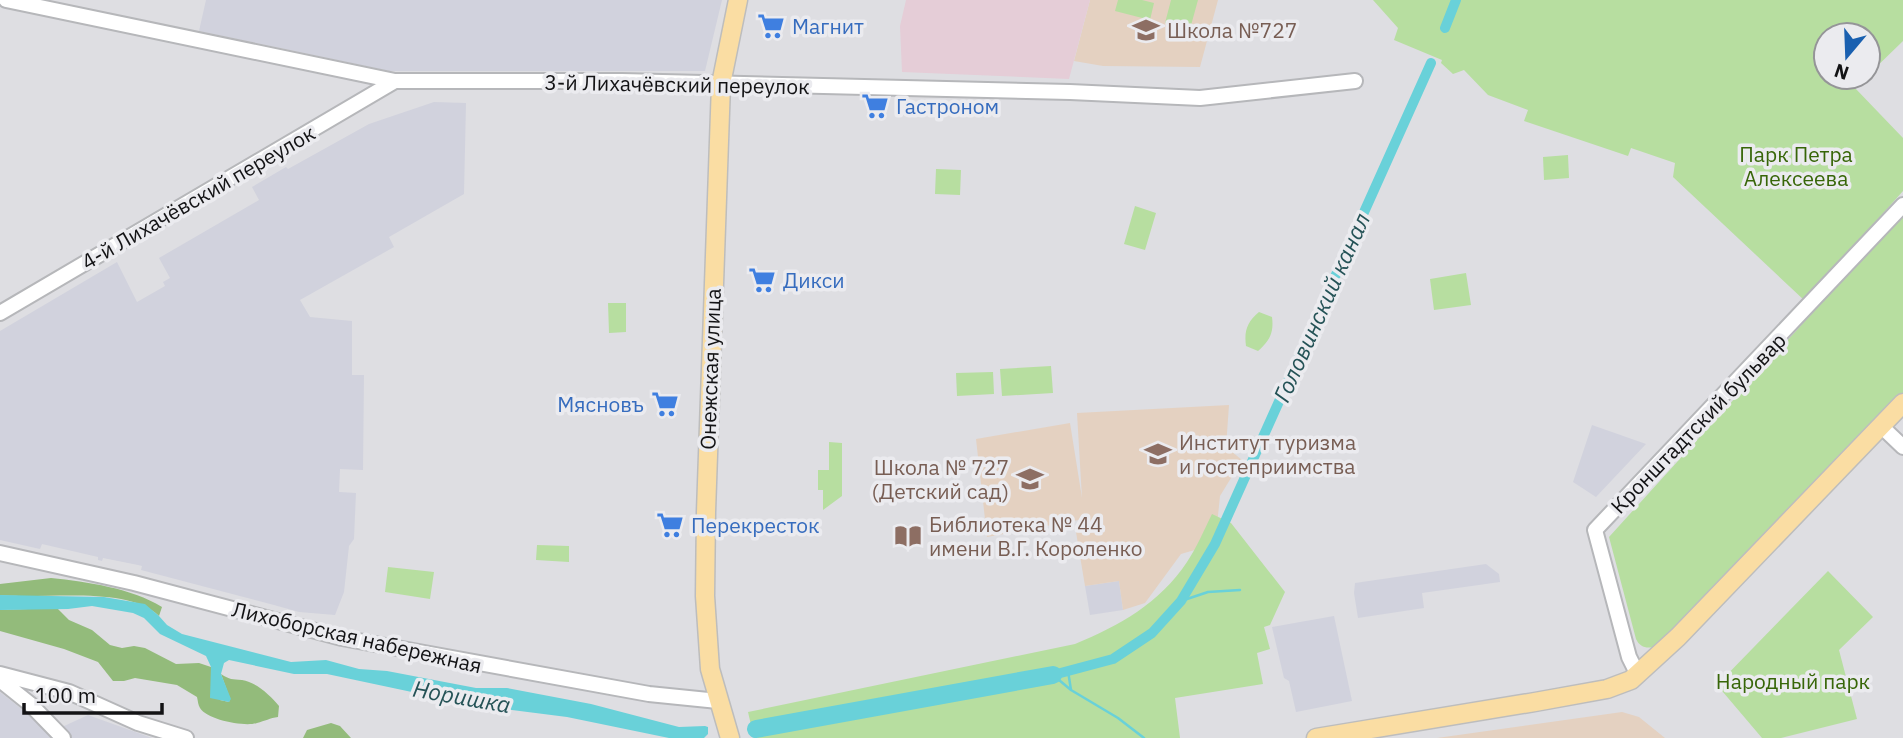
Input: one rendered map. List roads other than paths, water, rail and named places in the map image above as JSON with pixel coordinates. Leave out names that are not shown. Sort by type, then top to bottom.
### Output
[{"type":"main road","name":"Онежская улица","points":[[730,738],[710,669],[705,596],[706,478],[721,84],[738,0]]},
{"type":"main road","points":[[1316,738],[1608,689],[1638,675],[1688,627],[1903,403]]},
{"type":"street","name":"3-й Лихачёвский переулок","points":[[6,0],[395,81],[608,81],[1070,92],[1200,98],[1355,81]]},
{"type":"street","name":"4-й Лихачёвский переулок","points":[[0,313],[395,81]]},
{"type":"street","name":"Кронштадтский бульвар","points":[[1638,675],[1629,657],[1595,530],[1903,205]]},
{"type":"street","points":[[1881,426],[1903,447]]},
{"type":"street","name":"Лихоборская набережная","points":[[0,553],[134,583],[342,638],[649,694],[718,701]]},
{"type":"street","points":[[0,674],[69,692],[138,723],[186,738]]},
{"type":"street","points":[[0,680],[30,704],[63,738]]},
{"type":"street","points":[[30,680],[30,704]]},
{"type":"water","points":[[0,595],[104,597],[145,604],[167,625],[182,634],[291,662],[326,660],[359,669],[387,671],[476,688],[507,688],[591,704],[679,727],[705,726],[708,727],[708,734],[704,738],[669,738],[567,717],[473,705],[327,674],[294,674],[229,660],[224,663],[221,674],[231,699],[229,702],[210,698],[211,667],[206,656],[160,634],[144,618],[133,613],[92,606],[0,610]]},
{"type":"waterway","name":"Головинский канал","points":[[1445,28],[1456,0]]},
{"type":"waterway","name":"Головинский канал","points":[[1053,675],[1113,659],[1152,633],[1181,601],[1215,544],[1431,63]]},
{"type":"waterway","points":[[1181,601],[1208,592],[1240,590]]},
{"type":"waterway","name":"Норишка","points":[[1068,671],[1071,690]]},
{"type":"waterway","name":"Норишка","points":[[1053,675],[1144,738]]},
{"type":"waterway","name":"Норишка","points":[[756,729],[1053,675]]},
{"type":"place","name":"Магнит","points":[[771,26]]},
{"type":"place","name":"Школа №727","points":[[1146,30]]},
{"type":"place","name":"Гастроном","points":[[875,106]]},
{"type":"place","name":"Дикси","points":[[762,280]]},
{"type":"place","name":"Мясновъ","points":[[665,404]]},
{"type":"place","name":"Институт туризма и гостеприимства","points":[[1158,454]]},
{"type":"place","name":"Школа № 727 (Детский сад)","points":[[1030,479]]},
{"type":"place","name":"Перекресток","points":[[670,525]]},
{"type":"place","name":"Библиотека № 44 имени В.Г. Короленко","points":[[908,536]]},
{"type":"park label","name":"Парк Петра Алексеева","points":[[1796,166]]},
{"type":"park label","name":"Народный парк","points":[[1793,681]]}]
